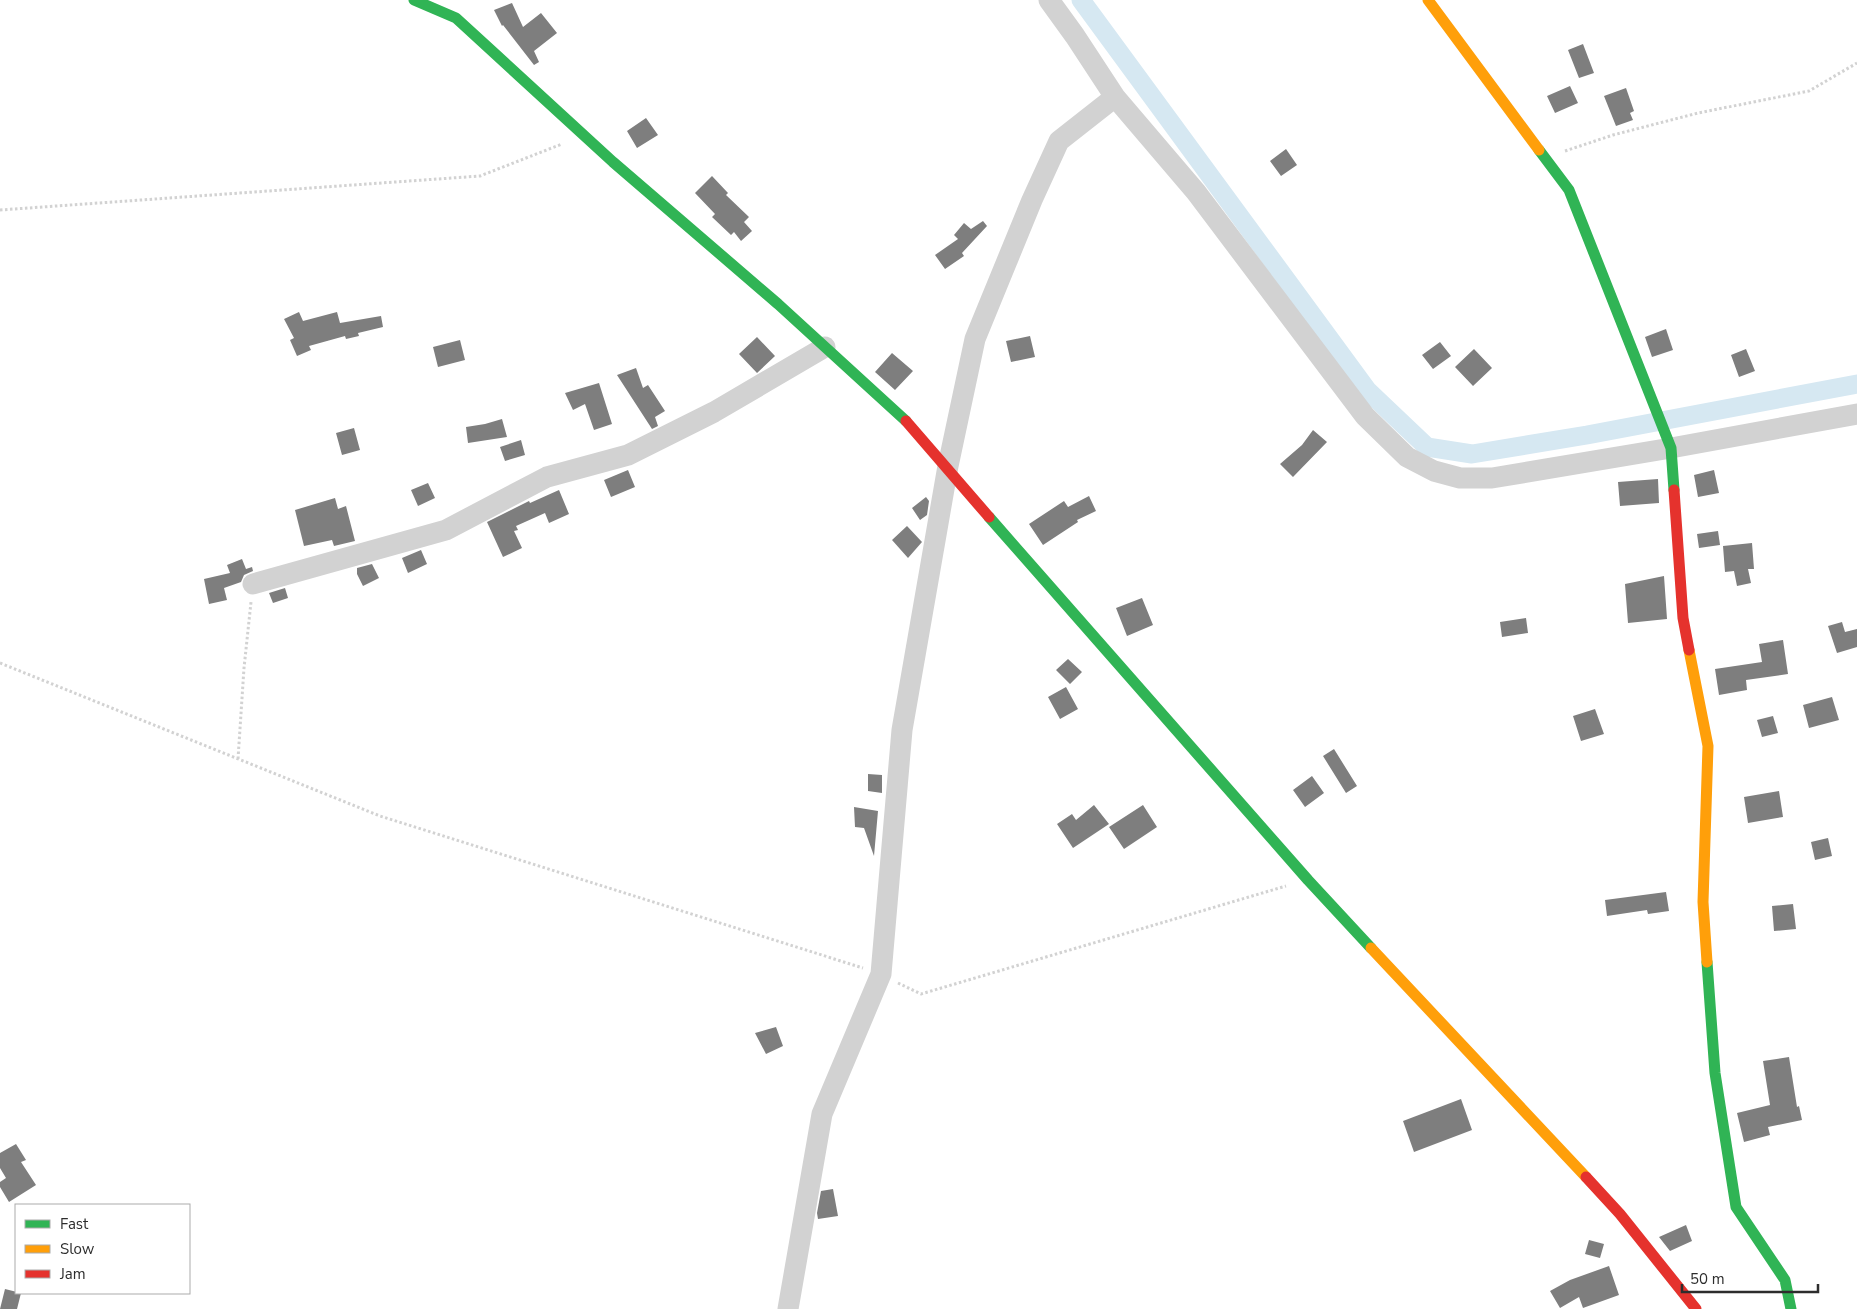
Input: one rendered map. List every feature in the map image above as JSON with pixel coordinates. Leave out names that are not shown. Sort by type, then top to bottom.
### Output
[{"type":"street","points":[[414,0],[456,18],[584,136],[778,304],[906,421],[948,466],[1192,749],[1308,880],[1620,1214],[1696,1309]]},
{"type":"street","points":[[1049,0],[1076,36],[1114,97],[1196,192],[1365,416],[1407,457],[1434,471],[1460,478],[1492,478],[1857,414]]},
{"type":"street","points":[[1428,0],[1569,190],[1671,447],[1683,618],[1708,746],[1703,902],[1715,1073],[1736,1207],[1785,1280],[1791,1309]]},
{"type":"street","points":[[788,1309],[822,1114],[881,974],[902,730],[948,466],[974,339],[1032,200],[1059,141],[1114,97]]},
{"type":"street","points":[[253,584],[446,530],[547,477],[628,455],[714,412],[825,347]]},
{"type":"path","points":[[1544,157],[1698,113],[1809,91],[1857,62]]},
{"type":"path","points":[[0,210],[480,176],[584,136]]},
{"type":"path","points":[[238,759],[244,668],[253,584]]},
{"type":"path","points":[[0,663],[380,816],[881,974],[921,994],[1308,880]]},
{"type":"building","points":[[512,3],[523,27],[541,13],[557,33],[534,51],[539,62],[534,65],[502,26],[494,10]]},
{"type":"building","points":[[1583,44],[1594,73],[1579,78],[1568,50]]},
{"type":"building","points":[[1570,86],[1578,103],[1555,113],[1547,96]]},
{"type":"building","points":[[1626,88],[1634,111],[1630,113],[1633,120],[1616,126],[1604,96]]},
{"type":"building","points":[[646,118],[658,135],[637,148],[627,131]]},
{"type":"building","points":[[1286,149],[1297,165],[1281,176],[1270,161]]},
{"type":"building","points":[[712,176],[728,193],[726,195],[749,217],[744,222],[752,231],[741,241],[734,232],[731,235],[712,217],[715,214],[695,193]]},
{"type":"building","points":[[983,221],[987,226],[962,253],[964,256],[945,269],[935,255],[958,239],[954,235],[964,223],[971,229]]},
{"type":"building","points":[[299,312],[303,321],[337,312],[340,323],[381,316],[383,327],[358,333],[359,336],[346,339],[345,336],[309,346],[311,350],[297,356],[290,340],[294,338],[284,319]]},
{"type":"building","points":[[1666,329],[1673,350],[1652,357],[1645,337]]},
{"type":"building","points":[[1030,336],[1035,357],[1011,362],[1006,341]]},
{"type":"building","points":[[757,337],[775,356],[757,373],[739,354]]},
{"type":"building","points":[[460,340],[465,360],[438,367],[433,347]]},
{"type":"building","points":[[1440,342],[1451,356],[1433,369],[1422,355]]},
{"type":"building","points":[[1474,349],[1492,368],[1473,386],[1455,367]]},
{"type":"building","points":[[1746,349],[1755,371],[1739,377],[1731,355]]},
{"type":"building","points":[[892,353],[913,371],[895,390],[875,372]]},
{"type":"building","points":[[636,368],[643,388],[648,385],[665,411],[655,417],[658,426],[652,429],[617,375]]},
{"type":"building","points":[[599,383],[612,424],[594,430],[585,404],[573,410],[565,393]]},
{"type":"building","points":[[502,419],[507,437],[468,443],[466,427]]},
{"type":"building","points":[[354,428],[360,450],[342,455],[336,433]]},
{"type":"building","points":[[1313,430],[1327,442],[1293,477],[1280,464],[1302,445]]},
{"type":"building","points":[[521,440],[525,455],[505,461],[500,447]]},
{"type":"building","points":[[628,470],[635,487],[611,497],[604,480]]},
{"type":"building","points":[[1714,470],[1719,493],[1698,497],[1694,475]]},
{"type":"building","points":[[1658,479],[1659,503],[1620,506],[1618,482]]},
{"type":"building","points":[[428,483],[435,498],[418,506],[411,490]]},
{"type":"building","points":[[559,490],[569,514],[549,523],[545,513],[516,526],[518,530],[514,531],[522,548],[503,557],[487,522],[529,501],[530,503]]},
{"type":"building","points":[[1089,496],[1096,511],[1077,520],[1078,522],[1043,545],[1029,524],[1064,501],[1068,507]]},
{"type":"building","points":[[926,497],[929,501],[927,515],[920,520],[912,508]]},
{"type":"building","points":[[335,498],[338,509],[346,506],[355,541],[334,546],[332,540],[304,546],[295,510]]},
{"type":"building","points":[[907,526],[922,542],[908,558],[892,540]]},
{"type":"building","points":[[1718,531],[1720,545],[1699,548],[1697,534]]},
{"type":"building","points":[[1752,543],[1754,569],[1748,569],[1751,583],[1737,586],[1734,571],[1725,572],[1723,546]]},
{"type":"building","points":[[421,550],[427,564],[408,573],[402,558]]},
{"type":"building","points":[[242,559],[246,569],[252,567],[253,571],[244,575],[241,582],[224,588],[227,600],[209,604],[204,579],[230,573],[227,565]]},
{"type":"building","points":[[372,564],[379,578],[363,586],[357,574],[357,568]]},
{"type":"building","points":[[1664,576],[1667,619],[1628,623],[1625,584]]},
{"type":"building","points":[[285,588],[288,598],[273,603],[269,593]]},
{"type":"building","points":[[1142,598],[1153,625],[1127,636],[1116,608]]},
{"type":"building","points":[[1526,618],[1528,633],[1502,637],[1500,622]]},
{"type":"building","points":[[1842,622],[1845,632],[1857,629],[1857,647],[1837,653],[1828,626]]},
{"type":"building","points":[[1783,640],[1788,674],[1746,680],[1747,690],[1719,695],[1715,669],[1762,662],[1759,644]]},
{"type":"building","points":[[1068,659],[1082,672],[1070,684],[1056,670]]},
{"type":"building","points":[[1066,687],[1078,709],[1060,719],[1048,697]]},
{"type":"building","points":[[1832,697],[1839,720],[1809,728],[1803,705]]},
{"type":"building","points":[[1595,709],[1604,734],[1581,741],[1573,716]]},
{"type":"building","points":[[1773,716],[1778,733],[1762,737],[1757,720]]},
{"type":"building","points":[[1334,749],[1357,786],[1346,793],[1323,756]]},
{"type":"building","points":[[868,774],[882,775],[882,793],[868,791]]},
{"type":"building","points":[[1312,776],[1324,793],[1305,807],[1293,790]]},
{"type":"building","points":[[1779,791],[1783,817],[1748,823],[1744,797]]},
{"type":"building","points":[[1094,805],[1109,824],[1073,848],[1057,824],[1072,814],[1076,820]]},
{"type":"building","points":[[1143,805],[1157,827],[1124,849],[1109,827]]},
{"type":"building","points":[[854,807],[878,811],[874,856],[864,828],[855,827]]},
{"type":"building","points":[[1828,838],[1832,856],[1815,860],[1811,842]]},
{"type":"building","points":[[1666,892],[1669,911],[1648,914],[1647,910],[1607,916],[1605,900]]},
{"type":"building","points":[[1793,904],[1796,929],[1774,931],[1772,906]]},
{"type":"building","points":[[776,1027],[783,1046],[766,1054],[755,1033]]},
{"type":"building","points":[[1789,1057],[1797,1107],[1799,1106],[1802,1120],[1768,1127],[1770,1135],[1744,1142],[1737,1113],[1770,1105],[1763,1061]]},
{"type":"building","points":[[1461,1099],[1472,1130],[1414,1152],[1403,1121]]},
{"type":"building","points":[[16,1144],[26,1160],[21,1162],[36,1185],[9,1202],[0,1187],[0,1182],[6,1178],[0,1168],[0,1153]]},
{"type":"building","points":[[833,1189],[838,1216],[818,1219],[817,1213],[821,1191]]},
{"type":"building","points":[[1686,1225],[1692,1241],[1670,1251],[1659,1237]]},
{"type":"building","points":[[1589,1240],[1604,1244],[1600,1258],[1585,1254]]},
{"type":"building","points":[[1609,1266],[1619,1295],[1583,1308],[1579,1297],[1560,1308],[1550,1291],[1570,1280]]},
{"type":"building","points":[[5,1289],[15,1292],[15,1294],[21,1294],[17,1309],[0,1309]]},
{"type":"waterway","points":[[1081,0],[1368,391],[1427,447],[1472,454],[1587,435],[1857,384]]},
{"type":"traffic: fast","points":[[414,0],[456,18],[613,162],[778,304],[906,421]]},
{"type":"traffic: fast","points":[[1539,150],[1569,190],[1671,448],[1674,490]]},
{"type":"traffic: fast","points":[[989,517],[1308,880],[1371,948]]},
{"type":"traffic: fast","points":[[1707,962],[1715,1073],[1736,1207],[1785,1280],[1791,1309]]},
{"type":"traffic: slow","points":[[1428,0],[1539,150]]},
{"type":"traffic: slow","points":[[1689,650],[1708,746],[1703,902],[1707,962]]},
{"type":"traffic: slow","points":[[1371,948],[1586,1177]]},
{"type":"traffic: jam","points":[[906,421],[989,517]]},
{"type":"traffic: jam","points":[[1674,490],[1683,618],[1689,650]]},
{"type":"traffic: jam","points":[[1586,1177],[1620,1214],[1696,1309]]}]
